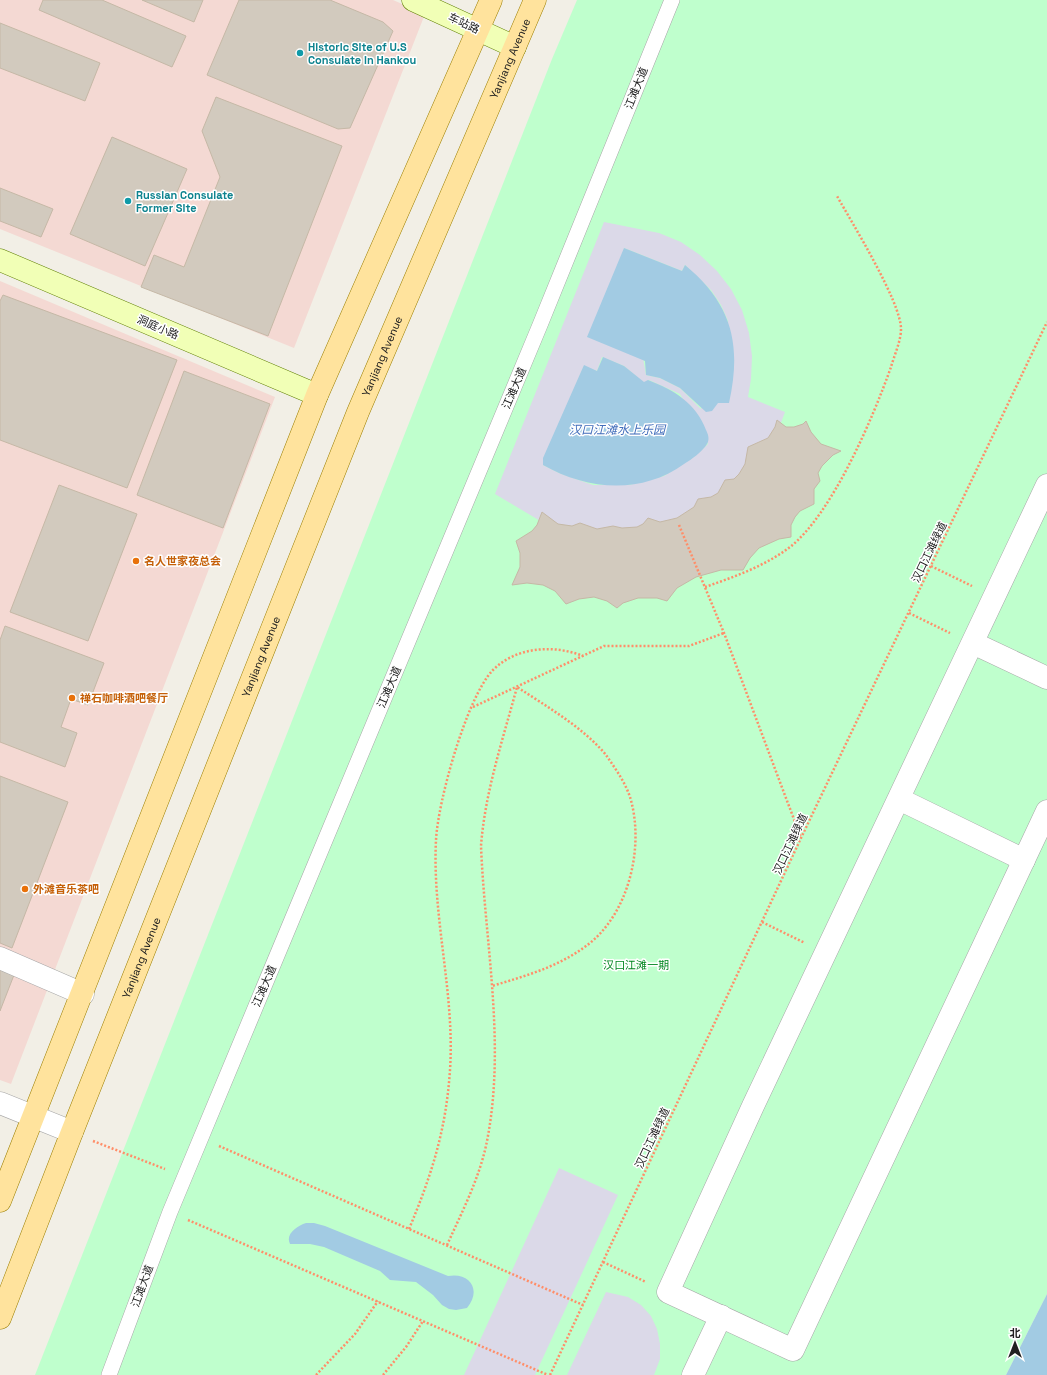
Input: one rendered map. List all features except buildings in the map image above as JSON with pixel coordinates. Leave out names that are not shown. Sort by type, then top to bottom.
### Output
[{"type":"main road","points":[[0,1201],[83,994],[317,395],[491,0]]},
{"type":"main road","name":"Yanjiang Avenue","points":[[0,1318],[72,1132],[358,412],[535,0]]},
{"type":"street","name":"车站路","points":[[413,0],[515,47]]},
{"type":"street","name":"洞庭小路","points":[[0,260],[317,395]]},
{"type":"street","points":[[1047,485],[825,953],[668,1292],[793,1350],[1047,811]]},
{"type":"street","points":[[972,643],[1047,678]]},
{"type":"street","points":[[899,798],[1024,860]]},
{"type":"street","points":[[0,958],[83,994]]},
{"type":"street","points":[[0,1103],[72,1132]]},
{"type":"street","points":[[693,1375],[721,1316]]},
{"type":"lane","name":"江滩大道","points":[[109,1375],[184,1177],[540,325],[672,0]]},
{"type":"path","points":[[705,587],[748,571],[770,559],[790,547],[806,531],[821,512],[847,468],[885,382],[895,353],[901,329],[896,309],[887,289],[837,196]]},
{"type":"path","name":"汉口江滩绿道","points":[[549,1375],[801,838],[1047,322]]},
{"type":"path","points":[[680,525],[724,633],[801,838]]},
{"type":"path","points":[[932,566],[994,596]]},
{"type":"path","points":[[909,613],[972,643]]},
{"type":"path","points":[[471,708],[604,646],[689,646],[724,633]]},
{"type":"path","points":[[409,1229],[435,1162],[442,1133],[448,1094],[450,1068],[450,1024],[438,897],[436,839],[446,783],[456,750],[471,708],[486,679],[498,666],[515,656],[526,652],[557,648],[568,650],[583,656]]},
{"type":"path","points":[[492,986],[543,970],[567,959],[588,946],[602,931],[617,908],[628,884],[634,858],[636,839],[630,796],[618,772],[604,754],[575,727],[517,687]]},
{"type":"path","points":[[447,1245],[476,1178],[487,1142],[493,1102],[494,1026],[481,846],[483,822],[489,792],[517,687]]},
{"type":"path","points":[[762,922],[825,953]]},
{"type":"path","points":[[72,1132],[184,1177]]},
{"type":"path","points":[[200,1138],[583,1305]]},
{"type":"path","points":[[170,1212],[549,1375]]},
{"type":"path","points":[[603,1262],[668,1292]]},
{"type":"path","points":[[316,1375],[355,1334],[378,1301]]},
{"type":"path","points":[[383,1375],[406,1347],[423,1321]]},
{"type":"shaded area","points":[[0,0],[393,0],[425,14],[294,348],[0,229]]},
{"type":"shaded area","points":[[604,222],[659,233],[681,242],[700,255],[717,271],[731,289],[742,310],[749,333],[752,356],[751,379],[748,397],[785,412],[776,436],[729,495],[639,535],[542,522],[495,494]],"holes":[[[624,248],[682,271],[685,265],[711,290],[721,305],[728,321],[701,409],[680,388],[660,378],[646,375]],[[602,357],[624,366],[644,383],[649,380],[680,394],[708,444],[695,456],[664,476],[629,485],[593,485],[559,473],[543,465],[544,458],[584,366],[597,371]]]},
{"type":"shaded area","points":[[0,281],[275,397],[11,1084],[0,1080]]},
{"type":"shaded area","points":[[559,1168],[618,1195],[535,1375],[464,1375]]},
{"type":"shaded area","points":[[606,1292],[628,1297],[641,1305],[651,1316],[657,1329],[660,1344],[660,1359],[654,1375],[567,1375]]},
{"type":"green space","name":"汉口江滩一期","points":[[577,0],[1047,0],[1047,1294],[1006,1375],[35,1375],[552,59]]},
{"type":"water","points":[[624,248],[682,271],[685,265],[714,295],[730,326],[733,344],[733,382],[729,403],[718,403],[712,411],[706,412],[680,388],[660,378],[646,375],[645,361],[587,337]]},
{"type":"water","name":"汉口江滩水上乐园","points":[[603,357],[624,366],[644,382],[648,380],[667,388],[690,405],[702,421],[708,435],[708,442],[705,447],[690,460],[667,474],[650,481],[632,485],[614,486],[578,480],[543,465],[543,458],[584,365],[597,371]]},
{"type":"water","points":[[306,1223],[314,1223],[325,1226],[448,1276],[456,1275],[462,1277],[468,1280],[473,1289],[471,1301],[467,1308],[456,1310],[449,1309],[442,1305],[433,1295],[416,1282],[390,1280],[380,1271],[324,1247],[310,1244],[290,1244],[290,1234],[296,1228]]},
{"type":"water","points":[[1047,1294],[1047,1375],[1006,1375]]},
{"type":"place","name":"Historic Site of U.S Consulate in Hankou","points":[[300,53]]},
{"type":"place","name":"Russian Consulate Former Site","points":[[128,201]]},
{"type":"place","name":"名人世家夜总会","points":[[136,561]]},
{"type":"place","name":"禅石咖啡酒吧餐厅","points":[[72,698]]},
{"type":"place","name":"外滩音乐茶吧","points":[[25,889]]}]
